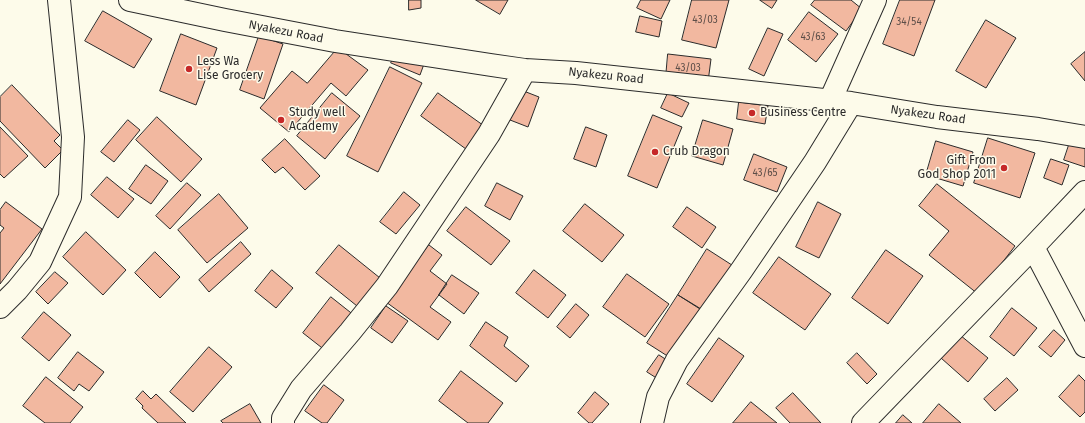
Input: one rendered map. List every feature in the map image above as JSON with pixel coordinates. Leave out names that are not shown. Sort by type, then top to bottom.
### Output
[{"type":"street","points":[[0,306],[17,290],[40,262],[70,197],[73,137],[59,0]]},
{"type":"street","name":"Nyakezu Road","points":[[130,0],[335,41],[525,70],[576,73],[851,103],[937,117],[1038,129],[1085,137]]},
{"type":"street","points":[[830,101],[875,0]]},
{"type":"street","points":[[283,423],[283,418],[301,389],[350,332],[386,286],[428,226],[489,134],[525,70]]},
{"type":"street","points":[[652,423],[658,397],[677,360],[815,162],[851,103]]},
{"type":"street","points":[[863,423],[1085,192]]},
{"type":"street","points":[[1033,247],[1085,346]]},
{"type":"building","points":[[409,0],[421,0],[421,8],[409,10]]},
{"type":"building","points":[[476,0],[508,0],[500,14]]},
{"type":"building","points":[[641,0],[670,0],[661,19],[637,8]]},
{"type":"building","points":[[692,0],[729,0],[716,48],[682,40]]},
{"type":"building","points":[[760,0],[777,0],[772,8]]},
{"type":"building","points":[[815,0],[851,0],[862,9],[846,31],[811,5]]},
{"type":"building","points":[[900,0],[935,0],[914,56],[883,44]]},
{"type":"building","points":[[103,11],[152,39],[134,68],[85,41]]},
{"type":"building","points":[[809,12],[838,34],[816,62],[788,40]]},
{"type":"building","points":[[640,16],[662,21],[659,37],[636,32]]},
{"type":"building","points":[[986,20],[1016,38],[986,88],[956,71]]},
{"type":"building","points":[[768,28],[783,34],[764,76],[749,69]]},
{"type":"building","name":"Less Wa Lise Grocery","points":[[181,34],[217,48],[196,105],[160,91]]},
{"type":"building","points":[[259,36],[283,44],[264,99],[240,90]]},
{"type":"building","name":"Study well Academy","points":[[338,48],[368,70],[346,96],[331,83],[289,132],[260,108],[292,71],[307,83]]},
{"type":"building","points":[[396,52],[424,64],[420,75],[391,63]]},
{"type":"building","points":[[1085,52],[1085,81],[1071,64]]},
{"type":"building","points":[[668,54],[711,59],[708,82],[666,77]]},
{"type":"building","points":[[390,67],[422,83],[378,172],[347,156]]},
{"type":"building","points":[[12,85],[60,135],[54,141],[63,150],[45,168],[0,121],[0,97]]},
{"type":"building","points":[[521,90],[539,97],[528,127],[510,120]]},
{"type":"building","points":[[332,93],[360,116],[325,159],[297,136]]},
{"type":"building","points":[[438,93],[487,128],[470,152],[421,116]]},
{"type":"building","points":[[668,93],[689,103],[682,117],[661,108]]},
{"type":"building","name":"Business Centre","points":[[739,102],[768,106],[765,124],[737,119]]},
{"type":"building","name":"Crub Dragon","points":[[653,115],[682,127],[657,188],[628,176]]},
{"type":"building","points":[[157,117],[202,159],[181,182],[136,140]]},
{"type":"building","points":[[128,120],[140,130],[114,162],[101,152]]},
{"type":"building","points":[[703,120],[733,129],[723,165],[692,156]]},
{"type":"building","points":[[0,127],[28,156],[4,178],[0,174]]},
{"type":"building","points":[[586,127],[607,135],[596,167],[574,159]]},
{"type":"building","name":"Gift From God Shop 2011","points":[[988,138],[1035,153],[1020,198],[974,183]]},
{"type":"building","points":[[285,139],[320,176],[305,190],[283,167],[275,173],[262,160]]},
{"type":"building","points":[[936,141],[973,152],[963,186],[926,175]]},
{"type":"building","points":[[1070,142],[1085,147],[1085,167],[1064,160]]},
{"type":"building","points":[[754,154],[787,167],[777,192],[744,180]]},
{"type":"building","points":[[1051,159],[1069,165],[1062,185],[1044,178]]},
{"type":"building","points":[[146,165],[168,181],[151,204],[129,189]]},
{"type":"building","points":[[107,177],[134,199],[118,218],[91,195]]},
{"type":"building","points":[[187,183],[201,195],[170,229],[156,216]]},
{"type":"building","points":[[497,183],[523,196],[510,220],[485,206]]},
{"type":"building","points":[[937,184],[1015,246],[978,294],[929,255],[949,231],[919,206]]},
{"type":"building","points":[[404,192],[420,205],[396,234],[380,222]]},
{"type":"building","points":[[219,194],[248,228],[207,263],[178,230]]},
{"type":"building","points":[[6,202],[42,229],[0,284],[0,233],[4,228],[0,225],[0,210]]},
{"type":"building","points":[[818,202],[841,214],[819,258],[796,247]]},
{"type":"building","points":[[585,204],[624,235],[602,262],[563,231]]},
{"type":"building","points":[[466,207],[510,241],[491,265],[447,231]]},
{"type":"building","points":[[687,207],[716,227],[702,248],[673,227]]},
{"type":"building","points":[[86,232],[126,270],[103,295],[63,257]]},
{"type":"building","points":[[241,242],[251,254],[209,292],[199,280]]},
{"type":"building","points":[[339,245],[385,282],[362,310],[316,273]]},
{"type":"building","points":[[429,245],[442,255],[430,271],[447,284],[430,307],[451,322],[438,340],[386,302]]},
{"type":"building","points":[[707,249],[735,267],[706,312],[678,295]]},
{"type":"building","points":[[886,250],[923,276],[888,324],[852,298]]},
{"type":"building","points":[[155,252],[180,277],[160,298],[135,273]]},
{"type":"building","points":[[779,257],[831,294],[805,330],[753,293]]},
{"type":"building","points":[[272,270],[293,288],[276,308],[255,291]]},
{"type":"building","points":[[534,270],[566,295],[548,318],[516,293]]},
{"type":"building","points":[[55,272],[68,283],[48,304],[36,292]]},
{"type":"building","points":[[627,274],[669,304],[645,337],[603,307]]},
{"type":"building","points":[[452,275],[479,293],[464,314],[439,295]]},
{"type":"building","points":[[678,295],[700,309],[669,357],[647,343]]},
{"type":"building","points":[[331,297],[355,316],[326,351],[303,333]]},
{"type":"building","points":[[576,304],[589,315],[570,338],[557,327]]},
{"type":"building","points":[[386,306],[408,321],[392,343],[371,328]]},
{"type":"building","points":[[1012,308],[1037,328],[1014,356],[990,337]]},
{"type":"building","points":[[44,312],[71,335],[49,361],[22,338]]},
{"type":"building","points":[[486,322],[508,337],[504,346],[529,366],[516,382],[470,346]]},
{"type":"building","points":[[1054,330],[1065,340],[1051,357],[1039,347]]},
{"type":"building","points":[[960,335],[988,358],[968,382],[941,358]]},
{"type":"building","points":[[719,338],[744,356],[712,402],[687,384]]},
{"type":"building","points":[[209,347],[232,367],[193,412],[170,392]]},
{"type":"building","points":[[78,352],[104,372],[89,391],[79,384],[74,391],[58,378]]},
{"type":"building","points":[[857,353],[877,374],[867,384],[847,363]]},
{"type":"building","points":[[659,355],[670,362],[658,379],[647,372]]},
{"type":"building","points":[[461,371],[503,403],[488,423],[468,423],[439,401]]},
{"type":"building","points":[[1079,375],[1085,381],[1085,412],[1080,417],[1059,397]]},
{"type":"building","points":[[46,377],[83,407],[70,423],[45,423],[23,406]]},
{"type":"building","points":[[1007,378],[1018,390],[995,411],[984,399]]},
{"type":"building","points":[[324,385],[344,400],[327,423],[322,423],[305,411]]},
{"type":"building","points":[[143,391],[151,399],[156,394],[186,423],[158,423],[142,408],[143,406],[136,399]]},
{"type":"building","points":[[595,392],[609,404],[592,423],[589,423],[578,413]]},
{"type":"building","points":[[793,393],[821,423],[790,423],[776,408]]},
{"type":"building","points":[[751,402],[777,423],[733,423]]},
{"type":"building","points":[[250,404],[261,423],[223,423],[221,421]]},
{"type":"building","points":[[939,404],[961,423],[923,423]]},
{"type":"building","points":[[903,415],[912,423],[896,423]]},
{"type":"place","name":"Less Wa Lise Grocery","points":[[189,69]]},
{"type":"place","name":"Business Centre","points":[[752,113]]},
{"type":"place","name":"Study well Academy","points":[[281,120]]},
{"type":"place","name":"Crub Dragon","points":[[655,152]]},
{"type":"place","name":"Gift From God Shop 2011","points":[[1004,168]]}]
